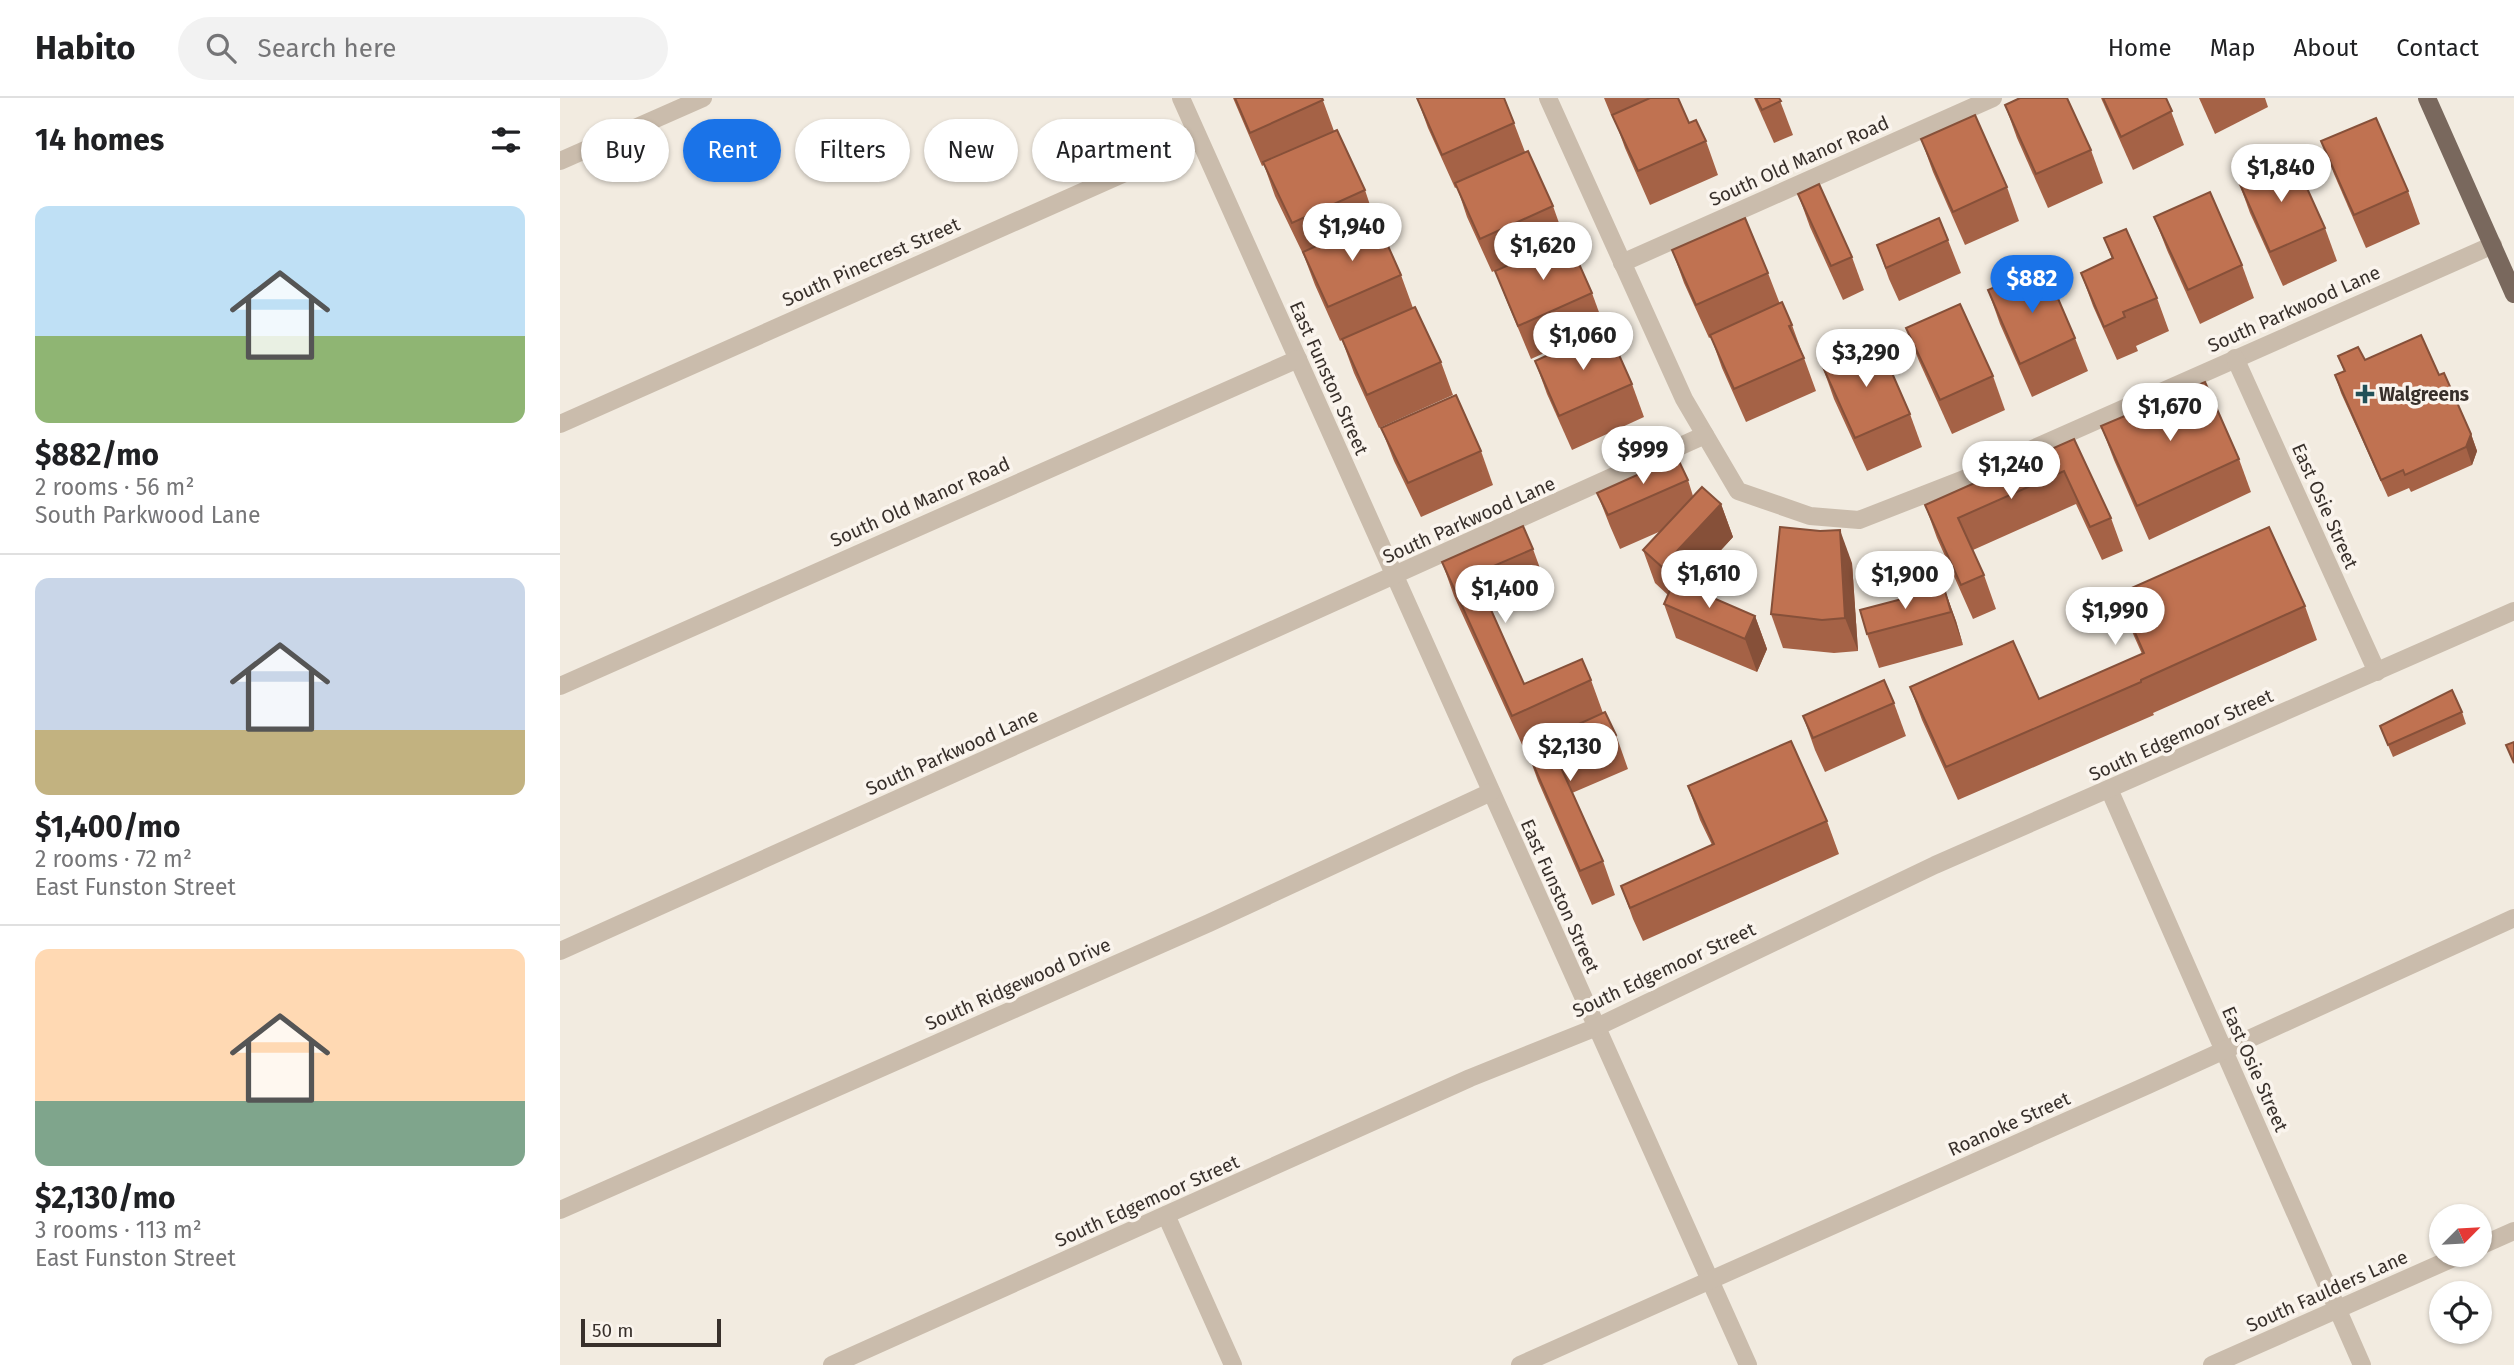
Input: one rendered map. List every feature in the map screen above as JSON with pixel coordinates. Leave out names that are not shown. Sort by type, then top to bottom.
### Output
[{"type":"main road","points":[[2427,98],[2514,294]]},
{"type":"street","points":[[560,161],[703,98]]},
{"type":"street","name":"East Funston Street","points":[[1181,98],[1748,1365]]},
{"type":"street","points":[[1548,98],[1684,398],[1705,435]]},
{"type":"street","name":"South Old Manor Road","points":[[1622,263],[1993,98]]},
{"type":"street","name":"South Pinecrest Street","points":[[560,424],[1199,139]]},
{"type":"street","name":"South Parkwood Lane","points":[[560,951],[1705,435],[1738,491],[1810,516],[1859,520],[1967,478],[2493,245]]},
{"type":"street","name":"East Osie Street","points":[[2235,358],[2377,672]]},
{"type":"street","name":"South Old Manor Road","points":[[560,686],[1298,359]]},
{"type":"street","name":"South Edgemoor Street","points":[[832,1365],[1470,1078],[1597,1027],[1935,865],[2514,611]]},
{"type":"street","name":"East Osie Street","points":[[2109,789],[2362,1365]]},
{"type":"street","name":"South Ridgewood Drive","points":[[560,1210],[1209,923],[1491,792]]},
{"type":"street","name":"Roanoke Street","points":[[1520,1365],[2514,918]]},
{"type":"street","points":[[1166,1215],[1233,1365]]},
{"type":"street","points":[[2492,1241],[2514,1231]]},
{"type":"street","name":"South Faulders Lane","points":[[2212,1365],[2433,1267]]},
{"type":"building","points":[[1235,98],[1322,98],[1323,100],[1250,133]]},
{"type":"building","points":[[1417,98],[1504,98],[1514,123],[1442,155]]},
{"type":"building","points":[[1650,98],[1678,98],[1689,123],[1696,120],[1706,141],[1638,171],[1612,115]]},
{"type":"building","points":[[1756,98],[1779,98],[1781,101],[1762,110]]},
{"type":"building","points":[[2020,98],[2067,98],[2091,150],[2036,174],[2005,105]]},
{"type":"building","points":[[2103,98],[2166,98],[2172,111],[2121,137]]},
{"type":"building","points":[[1975,115],[2007,187],[1953,212],[1921,139]]},
{"type":"building","points":[[2376,118],[2408,191],[2354,215],[2321,141]]},
{"type":"building","points":[[1337,130],[1365,190],[1292,223],[1263,162]]},
{"type":"building","points":[[1528,151],[1553,206],[1480,239],[1455,183]]},
{"type":"building","points":[[2292,155],[2325,228],[2270,252],[2238,180]]},
{"type":"building","points":[[1819,184],[1852,257],[1831,266],[1798,194]]},
{"type":"building","points":[[2210,192],[2242,265],[2188,290],[2154,217]]},
{"type":"building","points":[[1745,218],[1768,273],[1696,305],[1672,250]]},
{"type":"building","points":[[1939,218],[1948,240],[1886,268],[1877,245]]},
{"type":"building","points":[[1376,219],[1401,275],[1328,307],[1303,252]]},
{"type":"building","points":[[2126,229],[2157,298],[2123,312],[2125,317],[2104,327],[2081,273],[2113,258],[2104,238]]},
{"type":"building","points":[[1568,239],[1592,293],[1518,326],[1495,271]]},
{"type":"building","points":[[2044,266],[2075,338],[2020,364],[1988,290]]},
{"type":"building","points":[[1782,302],[1792,325],[1789,326],[1804,358],[1734,389],[1710,335]]},
{"type":"building","points":[[1960,304],[1993,376],[1940,400],[1906,328]]},
{"type":"building","points":[[1415,307],[1441,362],[1367,395],[1342,339]]},
{"type":"building","points":[[1607,328],[1632,384],[1559,416],[1535,361]]},
{"type":"building","name":"Walgreens","points":[[2421,335],[2439,375],[2444,373],[2471,434],[2466,447],[2405,475],[2403,470],[2381,480],[2335,375],[2345,371],[2338,356],[2358,347],[2365,360]]},
{"type":"building","points":[[1878,341],[1910,414],[1855,438],[1822,365]]},
{"type":"building","points":[[2205,382],[2239,459],[2137,506],[2101,426]]},
{"type":"building","points":[[1456,395],[1481,451],[1408,483],[1381,428]]},
{"type":"building","points":[[2074,439],[2111,518],[2090,527],[2064,471],[1958,518],[1984,575],[1961,585],[1925,505]]},
{"type":"building","points":[[1677,457],[1688,480],[1608,515],[1597,493]]},
{"type":"building","points":[[1702,487],[1721,504],[1662,567],[1643,550]]},
{"type":"building","points":[[1523,526],[1533,549],[1475,574],[1524,684],[1582,659],[1591,680],[1512,716],[1442,562]]},
{"type":"building","points":[[1780,527],[1840,530],[1845,618],[1822,620],[1771,614]]},
{"type":"building","points":[[2269,527],[2305,606],[2141,682],[1946,767],[1910,687],[2013,641],[2039,699],[2144,653],[2118,594]]},
{"type":"building","points":[[1674,581],[1755,616],[1745,639],[1664,604]]},
{"type":"building","points":[[1944,588],[1951,612],[1867,634],[1860,610]]},
{"type":"building","points":[[1884,680],[1894,703],[1813,738],[1803,716]]},
{"type":"building","points":[[2452,690],[2462,712],[2388,745],[2380,726]]},
{"type":"building","points":[[1605,712],[1616,735],[1558,761],[1603,861],[1580,871],[1526,748]]},
{"type":"building","points":[[1791,741],[1827,821],[1630,908],[1621,886],[1714,844],[1688,786]]},
{"type":"building","points":[[2514,742],[2514,763],[2506,745]]},
{"type":"place","name":"Walgreens","points":[[2365,394]]}]
